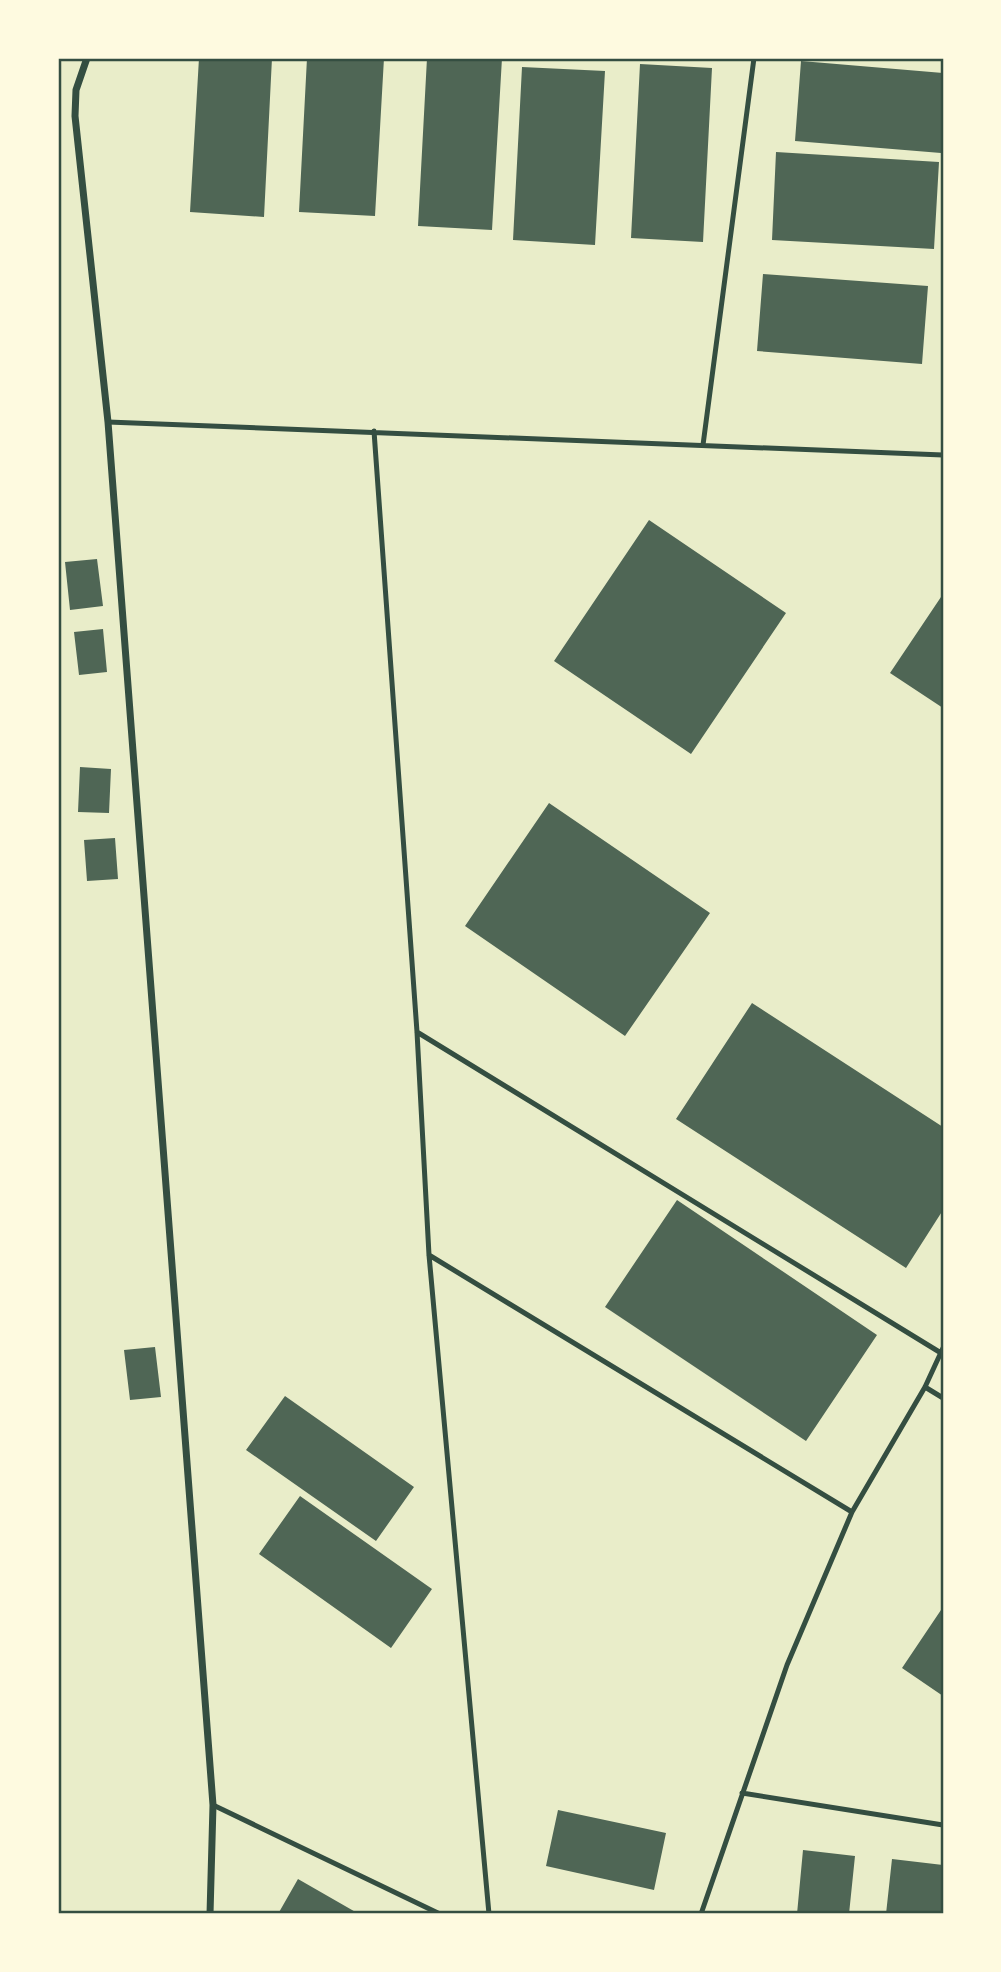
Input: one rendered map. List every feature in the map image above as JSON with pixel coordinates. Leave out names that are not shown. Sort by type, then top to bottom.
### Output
[{"type":"street","points":[[87,58],[76,90],[75,116],[108,422],[213,1805],[209,1914]]},
{"type":"lane","points":[[703,445],[754,58]]},
{"type":"lane","points":[[108,422],[943,455]]},
{"type":"lane","points":[[374,431],[429,1255],[489,1914]]},
{"type":"lane","points":[[416,1032],[942,1350],[925,1387],[852,1512],[787,1665],[701,1914]]},
{"type":"lane","points":[[429,1255],[852,1512]]},
{"type":"lane","points":[[925,1387],[943,1398]]},
{"type":"lane","points":[[742,1793],[943,1825]]},
{"type":"lane","points":[[213,1805],[440,1914]]},
{"type":"building","points":[[199,58],[272,58],[264,217],[190,212]]},
{"type":"building","points":[[307,58],[384,58],[375,216],[299,212]]},
{"type":"building","points":[[427,58],[502,58],[492,230],[418,226]]},
{"type":"building","points":[[801,61],[943,73],[941,153],[795,141]]},
{"type":"building","points":[[640,64],[712,68],[703,242],[631,238]]},
{"type":"building","points":[[522,67],[605,71],[595,245],[513,240]]},
{"type":"building","points":[[776,152],[939,162],[934,249],[772,240]]},
{"type":"building","points":[[763,274],[928,286],[922,364],[757,351]]},
{"type":"building","points":[[649,520],[786,613],[691,754],[554,661]]},
{"type":"building","points":[[97,559],[103,606],[70,610],[65,562]]},
{"type":"building","points":[[943,594],[943,708],[890,673]]},
{"type":"building","points":[[103,629],[107,672],[79,675],[74,632]]},
{"type":"building","points":[[80,767],[111,769],[109,813],[78,812]]},
{"type":"building","points":[[549,803],[710,913],[625,1036],[465,926]]},
{"type":"building","points":[[115,838],[118,879],[87,881],[84,840]]},
{"type":"building","points":[[752,1003],[943,1127],[943,1210],[906,1268],[676,1119]]},
{"type":"building","points":[[677,1200],[877,1335],[806,1441],[605,1307]]},
{"type":"building","points":[[155,1347],[161,1397],[130,1400],[124,1350]]},
{"type":"building","points":[[285,1396],[414,1487],[376,1541],[246,1450]]},
{"type":"building","points":[[300,1496],[432,1589],[391,1648],[259,1554]]},
{"type":"building","points":[[943,1607],[943,1696],[902,1668]]},
{"type":"building","points":[[558,1810],[666,1833],[654,1890],[546,1866]]},
{"type":"building","points":[[803,1850],[855,1856],[849,1914],[797,1914]]},
{"type":"building","points":[[892,1859],[943,1865],[943,1914],[886,1914]]},
{"type":"building","points":[[298,1879],[359,1914],[278,1914]]}]
